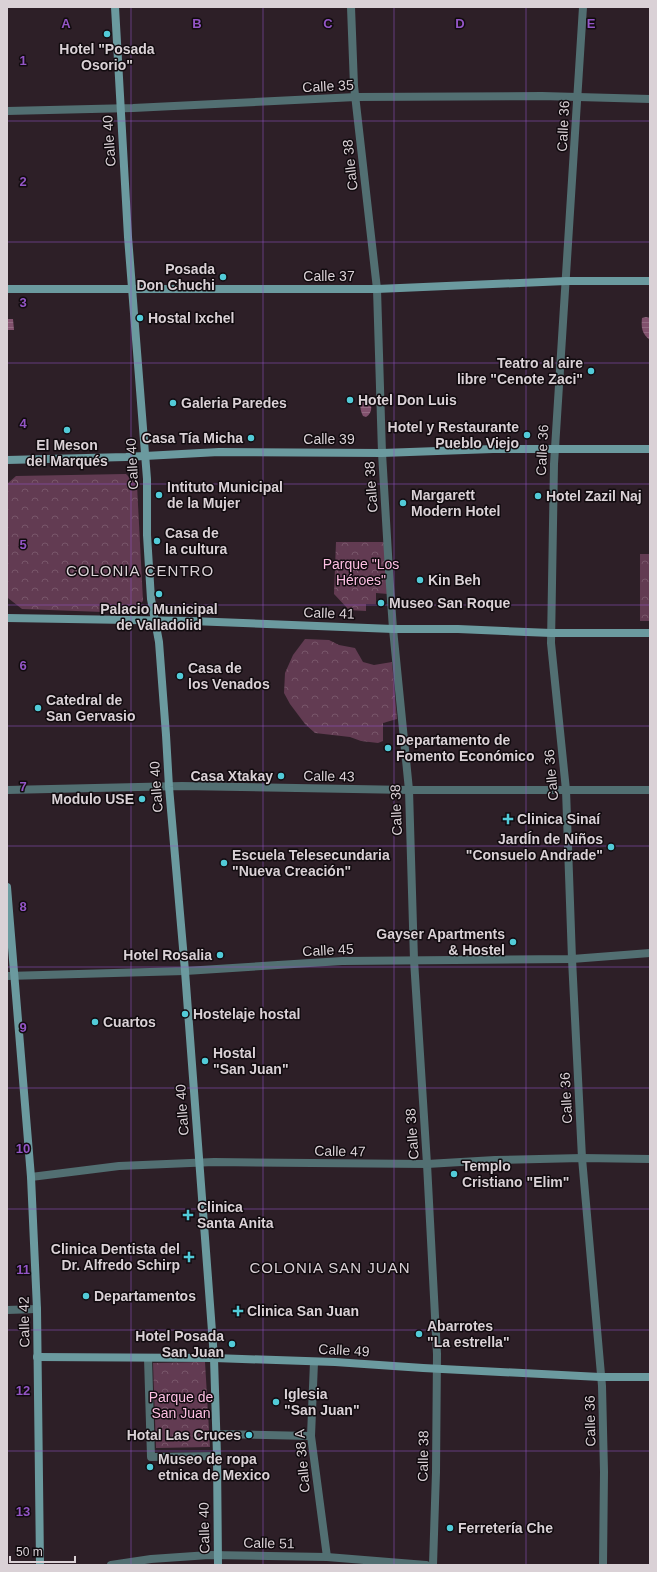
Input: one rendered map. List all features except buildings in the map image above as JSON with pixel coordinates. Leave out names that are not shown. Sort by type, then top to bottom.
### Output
[{"type":"main road","name":"Calle 40","points":[[115,7],[132,289],[145,456],[147,535],[151,599],[158,642],[166,727],[169,787],[185,971],[214,1358],[218,1565]]},
{"type":"main road","name":"Calle 37","points":[[7,289],[377,289],[566,281],[650,281]]},
{"type":"main road","name":"Calle 39","points":[[7,460],[145,456],[219,452],[382,453],[493,449],[650,449]]},
{"type":"main road","name":"Calle 41","points":[[7,618],[135,619],[155,621],[191,621],[393,629],[650,632]]},
{"type":"main road","name":"Calle 42","points":[[7,886],[10,976],[31,1177],[37,1309],[40,1565]]},
{"type":"main road","name":"Calle 49","points":[[37,1357],[214,1358],[336,1362],[600,1377],[650,1377]]},
{"type":"street","name":"Calle 38","points":[[351,7],[354,86],[377,289],[382,453],[393,629],[409,790],[414,960],[428,1164],[438,1368],[432,1565]]},
{"type":"street","name":"Calle 36","points":[[583,7],[555,449],[552,651],[566,790],[572,959],[582,1158],[600,1377],[604,1464],[603,1565]]},
{"type":"street","name":"Calle 35","points":[[7,111],[120,108],[356,97],[542,96],[650,99]]},
{"type":"street","name":"Calle 43","points":[[7,790],[169,787],[409,790],[650,790]]},
{"type":"street","name":"Calle 45","points":[[10,976],[185,971],[342,961],[572,959],[650,953]]},
{"type":"street","name":"Calle 47","points":[[31,1177],[119,1166],[199,1163],[428,1164],[495,1160],[582,1158],[650,1159]]},
{"type":"street","points":[[7,1310],[37,1309]]},
{"type":"street","points":[[148,1358],[151,1456],[217,1456]]},
{"type":"street","name":"Calle 38 A","points":[[314,1362],[311,1436],[327,1557]]},
{"type":"street","points":[[216,1434],[311,1436]]},
{"type":"street","name":"Calle 51","points":[[111,1565],[163,1558],[218,1555],[327,1557],[426,1565]]},
{"type":"green space","points":[[126,474],[137,485],[143,601],[130,613],[22,609],[8,598],[7,484],[16,476]]},
{"type":"green space","name":"Parque \"Los Héroes\"","points":[[336,542],[386,542],[388,594],[376,593],[376,604],[366,604],[366,611],[349,610],[334,594]]},
{"type":"green space","points":[[640,554],[650,554],[650,621],[640,621]]},
{"type":"green space","points":[[305,639],[329,640],[339,645],[355,648],[363,662],[374,665],[392,662],[397,719],[383,723],[383,741],[378,743],[361,741],[350,737],[315,733],[305,724],[290,704],[284,693],[285,673],[293,655]]},
{"type":"green space","name":"Parque de San Juan","points":[[205,1362],[210,1447],[156,1448],[153,1363]]},
{"type":"shaded area","points":[[642,318],[650,318],[650,340],[645,335],[642,328]]},
{"type":"shaded area","points":[[7,319],[13,319],[14,330],[7,330]]},
{"type":"shaded area","points":[[363,398],[366,398],[371,405],[371,411],[366,417],[363,416],[360,405]]},
{"type":"place","name":"Hotel \"Posada Osorio\"","points":[[107,34]]},
{"type":"place","name":"Posada Don Chuchi","points":[[223,277]]},
{"type":"place","name":"Hostal Ixchel","points":[[140,318]]},
{"type":"place","name":"Teatro al aire libre \"Cenote Zaci\"","points":[[591,371]]},
{"type":"place","name":"Hotel Don Luis","points":[[350,400]]},
{"type":"place","name":"Galeria Paredes","points":[[173,403]]},
{"type":"place","name":"El Meson del Marqués","points":[[67,430]]},
{"type":"place","name":"Hotel y Restaurante Pueblo Viejo","points":[[527,435]]},
{"type":"place","name":"Casa Tía Micha","points":[[251,438]]},
{"type":"place","name":"Intituto Municipal de la Mujer","points":[[159,495]]},
{"type":"place","name":"Hotel Zazil Naj","points":[[538,496]]},
{"type":"place","name":"Margarett Modern Hotel","points":[[403,503]]},
{"type":"place","name":"Casa de la cultura","points":[[157,541]]},
{"type":"place","name":"Kin Beh","points":[[420,580]]},
{"type":"place","name":"Palacio Municipal de Valladolid","points":[[159,594]]},
{"type":"place","name":"Museo San Roque","points":[[381,603]]},
{"type":"place","name":"Casa de los Venados","points":[[180,676]]},
{"type":"place","name":"Catedral de San Gervasio","points":[[38,708]]},
{"type":"place","name":"Departamento de Fomento Económico","points":[[388,748]]},
{"type":"place","name":"Casa Xtakay","points":[[281,776]]},
{"type":"place","name":"Modulo USE","points":[[142,799]]},
{"type":"place","name":"Clinica Sinaí","points":[[508,819]]},
{"type":"place","name":"JardÍn de Niños \"Consuelo Andrade\"","points":[[611,847]]},
{"type":"place","name":"Escuela Telesecundaria \"Nueva Creación\"","points":[[224,863]]},
{"type":"place","name":"Gayser Apartments & Hostel","points":[[513,942]]},
{"type":"place","name":"Hotel Rosalia","points":[[220,955]]},
{"type":"place","name":"Hostelaje hostal","points":[[185,1014]]},
{"type":"place","name":"Cuartos","points":[[95,1022]]},
{"type":"place","name":"Hostal \"San Juan\"","points":[[205,1061]]},
{"type":"place","name":"Templo Cristiano \"Elim\"","points":[[454,1174]]},
{"type":"place","name":"Clinica Santa Anita","points":[[188,1215]]},
{"type":"place","name":"Clinica Dentista del Dr. Alfredo Schirp","points":[[189,1257]]},
{"type":"place","name":"Departamentos","points":[[86,1296]]},
{"type":"place","name":"Clinica San Juan","points":[[238,1311]]},
{"type":"place","name":"Abarrotes \"La estrella\"","points":[[419,1334]]},
{"type":"place","name":"Hotel Posada San Juan","points":[[232,1344]]},
{"type":"place","name":"Iglesia \"San Juan\"","points":[[276,1402]]},
{"type":"place","name":"Hotal Las Cruces","points":[[249,1435]]},
{"type":"place","name":"Museo de ropa etnica de Mexico","points":[[150,1467]]},
{"type":"place","name":"Ferretería Che","points":[[450,1528]]},
{"type":"district","name":"COLONIA CENTRO","points":[[140,571]]},
{"type":"district","name":"COLONIA SAN JUAN","points":[[330,1268]]}]
